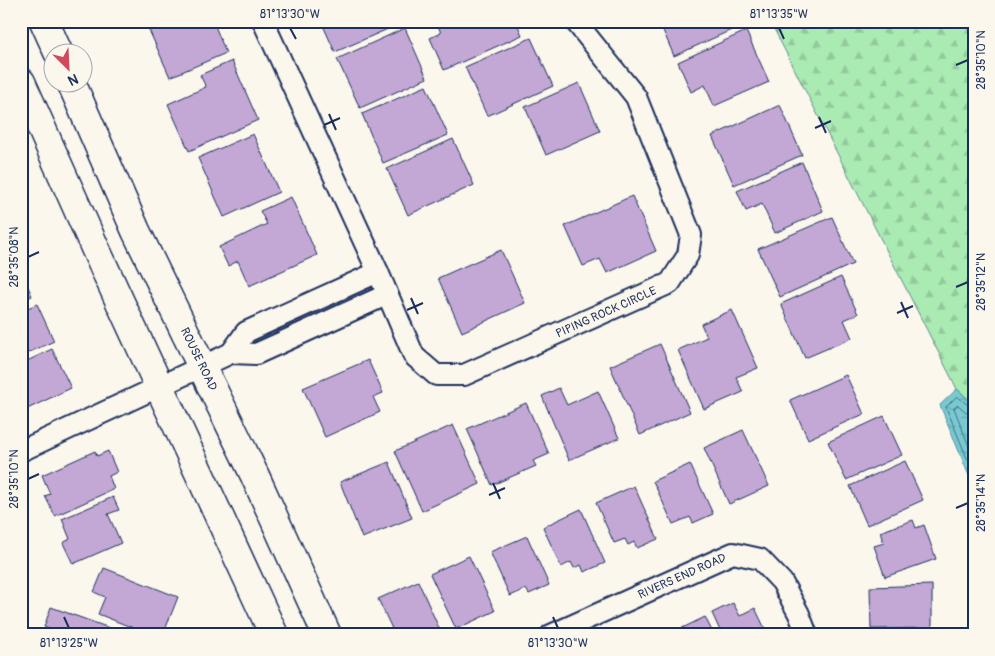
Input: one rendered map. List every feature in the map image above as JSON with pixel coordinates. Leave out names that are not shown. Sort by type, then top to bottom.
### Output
[{"type":"street","points":[[44,21],[53,42]]},
{"type":"street","name":"PIPING ROCK CIRCLE","points":[[263,21],[378,272],[386,295],[414,356],[436,375],[464,375],[670,283],[688,255],[691,235],[636,98],[575,21]]},
{"type":"street","points":[[21,82],[96,250],[274,635]]},
{"type":"street","name":"ROUSE ROAD","points":[[75,92],[136,231],[256,476],[327,635]]},
{"type":"street","points":[[231,353],[246,332],[378,272]]},
{"type":"street","points":[[21,451],[231,353],[256,354],[386,295]]},
{"type":"street","points":[[307,304],[316,326]]},
{"type":"street","name":"RIVERS END ROAD","points":[[551,635],[733,553],[760,559],[782,582],[799,614],[807,635]]},
{"type":"green space","points":[[770,21],[974,21],[974,404],[957,389]]},
{"type":"water","points":[[957,389],[974,404],[974,488],[940,405]]},
{"type":"building","points":[[145,21],[213,21],[226,53],[170,77]]},
{"type":"building","points":[[321,21],[395,21],[397,25],[335,52]]},
{"type":"building","points":[[436,21],[516,21],[522,35],[444,70],[430,38],[441,33]]},
{"type":"building","points":[[659,21],[735,21],[738,27],[674,56]]},
{"type":"building","points":[[405,28],[427,78],[360,108],[337,59]]},
{"type":"building","points":[[746,31],[769,82],[714,106],[705,85],[691,92],[678,62]]},
{"type":"building","points":[[531,38],[553,86],[487,116],[465,67]]},
{"type":"building","points":[[232,61],[258,120],[189,151],[168,104],[206,87],[200,75]]},
{"type":"building","points":[[579,83],[600,131],[546,155],[525,107]]},
{"type":"building","points":[[426,86],[448,135],[383,163],[362,114]]},
{"type":"building","points":[[780,105],[802,155],[734,185],[712,136]]},
{"type":"building","points":[[253,134],[279,192],[224,217],[198,158]]},
{"type":"building","points":[[453,139],[474,185],[408,215],[387,169]]},
{"type":"building","points":[[802,162],[823,211],[775,233],[762,204],[746,211],[737,191]]},
{"type":"building","points":[[632,196],[656,251],[607,273],[600,259],[583,266],[565,226]]},
{"type":"building","points":[[291,197],[317,255],[249,286],[238,261],[228,266],[219,247],[267,224],[260,211]]},
{"type":"building","points":[[832,217],[853,264],[780,297],[758,249]]},
{"type":"building","points":[[501,250],[525,303],[462,332],[438,278]]},
{"type":"building","points":[[23,275],[32,296],[21,301],[21,276]]},
{"type":"building","points":[[841,277],[858,314],[844,320],[852,338],[805,358],[781,304]]},
{"type":"building","points":[[37,304],[54,341],[21,356],[21,311]]},
{"type":"building","points":[[732,310],[758,368],[736,377],[743,392],[704,409],[678,350],[707,337],[701,324]]},
{"type":"building","points":[[660,344],[690,412],[640,435],[610,366]]},
{"type":"building","points":[[52,349],[71,388],[21,412],[21,364]]},
{"type":"building","points":[[368,360],[383,393],[373,397],[380,412],[325,437],[303,388]]},
{"type":"building","points":[[846,375],[864,414],[808,439],[790,400]]},
{"type":"building","points":[[559,388],[567,405],[598,391],[619,438],[569,460],[542,396]]},
{"type":"building","points":[[526,403],[549,454],[533,461],[536,466],[492,485],[467,429]]},
{"type":"building","points":[[884,416],[902,455],[846,480],[828,442]]},
{"type":"building","points":[[453,425],[480,484],[422,511],[395,451]]},
{"type":"building","points":[[743,430],[769,486],[729,504],[704,448]]},
{"type":"building","points":[[95,451],[97,456],[108,451],[117,472],[109,476],[114,489],[55,516],[45,496],[50,494],[42,475]]},
{"type":"building","points":[[905,461],[923,500],[867,525],[850,486]]},
{"type":"building","points":[[389,462],[412,518],[362,538],[340,482]]},
{"type":"building","points":[[690,464],[713,514],[693,523],[690,517],[673,524],[653,481]]},
{"type":"building","points":[[634,486],[658,539],[637,548],[634,542],[628,545],[625,539],[614,543],[596,503]]},
{"type":"building","points":[[113,497],[119,510],[108,514],[121,543],[73,564],[63,543],[70,539],[62,519]]},
{"type":"building","points":[[581,509],[605,563],[584,572],[581,565],[574,568],[571,562],[561,567],[543,527]]},
{"type":"building","points":[[913,520],[916,528],[924,525],[936,559],[885,577],[874,546],[884,543],[880,532]]},
{"type":"building","points":[[527,536],[549,585],[529,594],[526,589],[510,596],[490,552]]},
{"type":"building","points":[[469,556],[495,611],[456,629],[430,574]]},
{"type":"building","points":[[104,568],[178,597],[163,635],[151,635],[98,614],[105,597],[94,592]]},
{"type":"building","points":[[418,581],[442,635],[395,635],[378,599]]},
{"type":"building","points":[[932,585],[932,628],[871,629],[870,587]]},
{"type":"building","points":[[733,603],[740,616],[755,608],[768,635],[722,635],[712,613]]},
{"type":"building","points":[[51,607],[129,635],[61,635],[44,627]]},
{"type":"building","points":[[705,617],[714,635],[668,635]]}]
